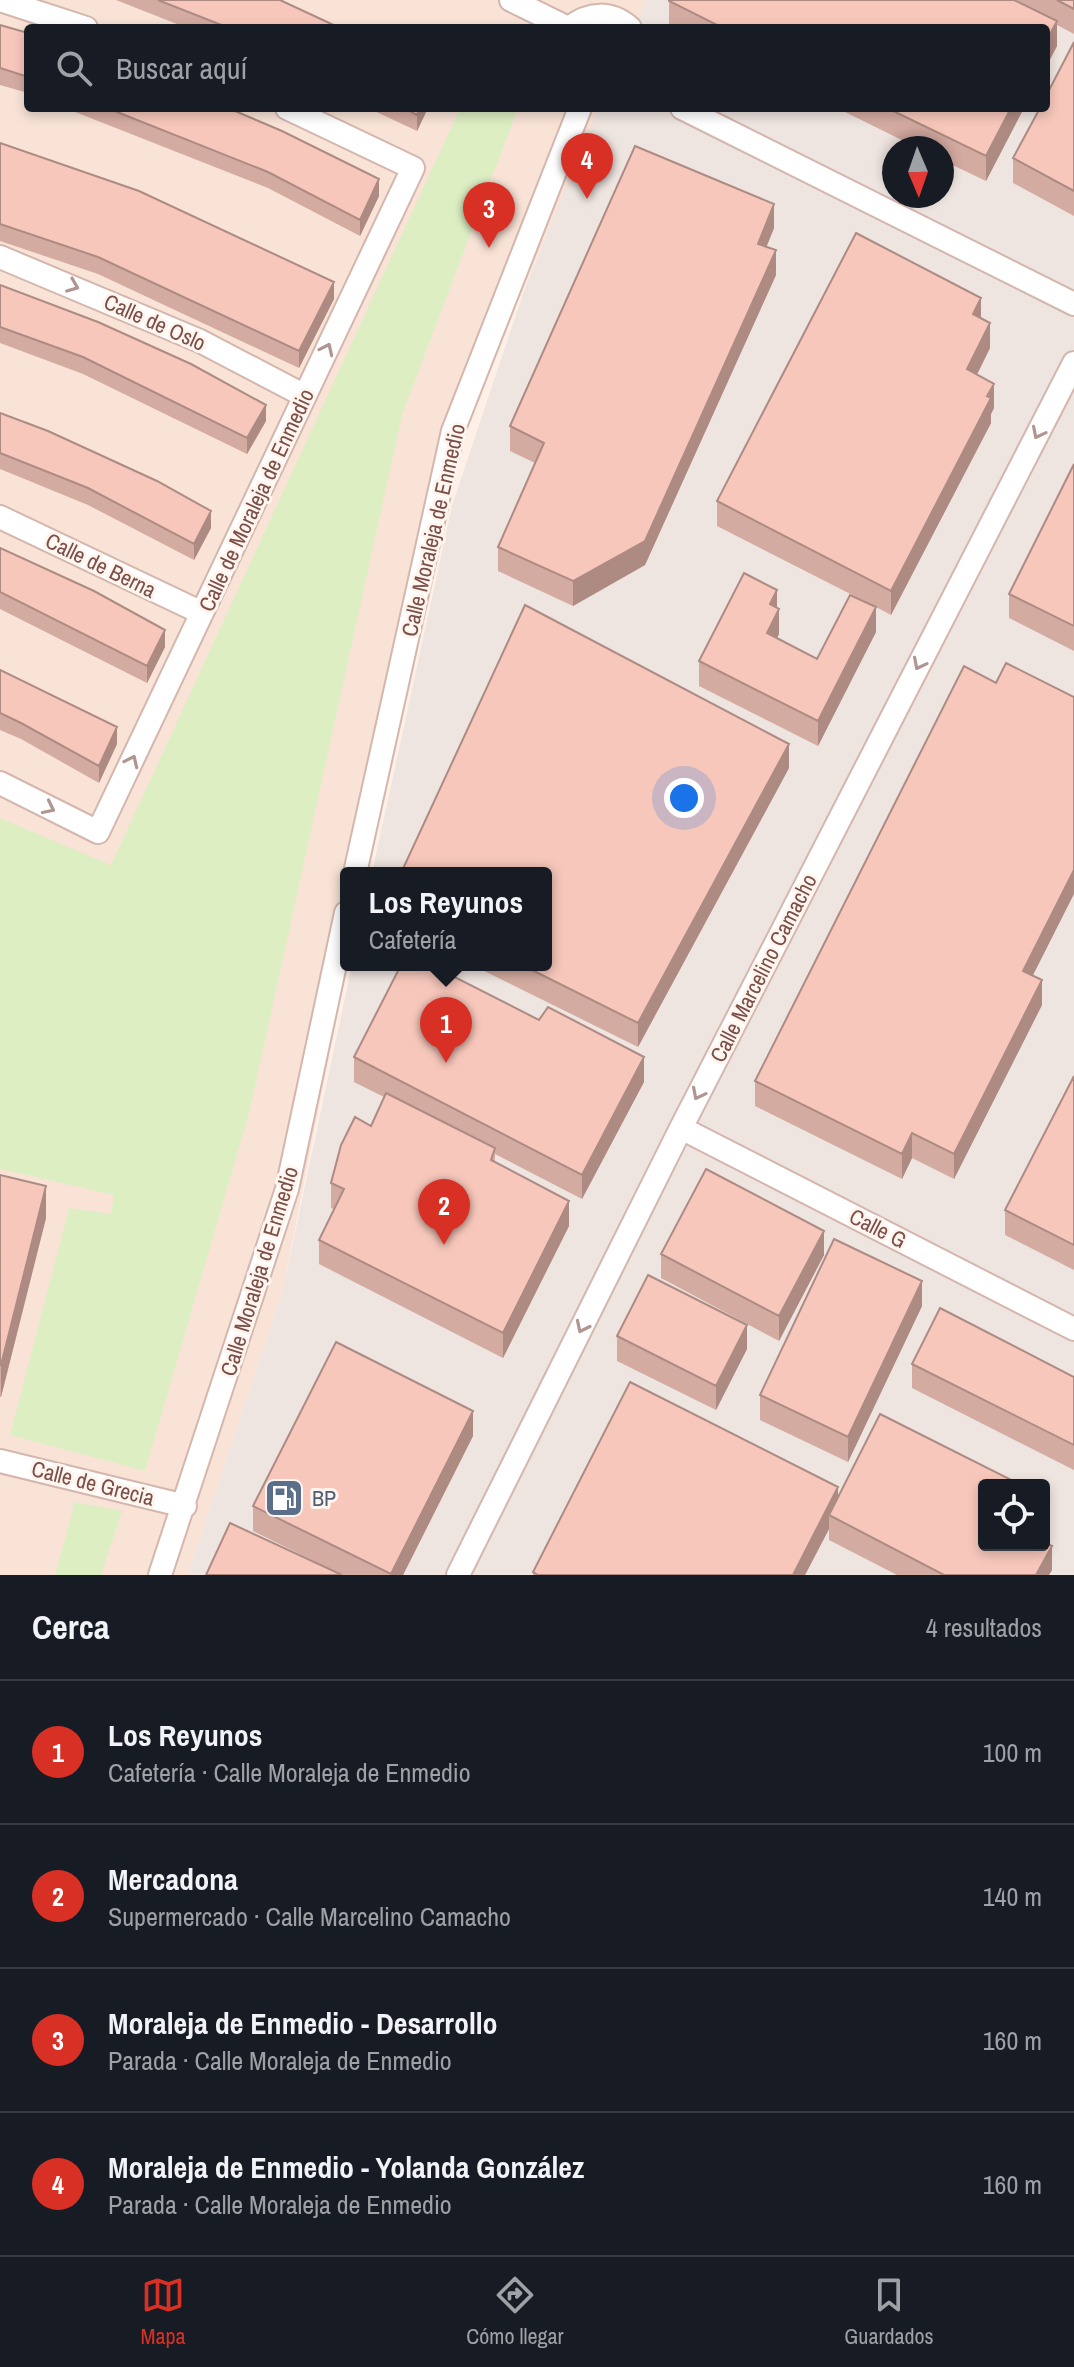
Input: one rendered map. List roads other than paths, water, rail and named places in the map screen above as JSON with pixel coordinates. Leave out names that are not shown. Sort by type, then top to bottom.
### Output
[{"type":"street","points":[[0,0],[74,24]]},
{"type":"street","points":[[511,0],[561,24]]},
{"type":"street","points":[[576,24],[589,16],[622,15]]},
{"type":"street","name":"Calle de Moraleja de Enmedio","points":[[0,783],[98,832],[413,168],[295,112]]},
{"type":"street","name":"Calle Moraleja de Enmedio","points":[[356,867],[453,431],[578,112]]},
{"type":"street","points":[[690,112],[1074,304]]},
{"type":"street","name":"Calle de Oslo","points":[[0,257],[200,341],[305,396]]},
{"type":"street","name":"Calle Marcelino Camacho","points":[[458,1575],[681,1128],[1074,363]]},
{"type":"street","name":"Calle de Berna","points":[[0,517],[202,613]]},
{"type":"street","name":"Calle Moraleja de Enmedio","points":[[160,1575],[287,1189],[340,941]]},
{"type":"street","name":"Calle G","points":[[681,1128],[1074,1329]]},
{"type":"street","name":"Calle de Grecia","points":[[0,1461],[185,1506]]},
{"type":"place","name":"Moraleja de Enmedio - Yolanda González","points":[[587,199]]},
{"type":"place","name":"Moraleja de Enmedio - Desarrollo","points":[[489,248]]},
{"type":"place","name":"Los Reyunos","points":[[446,1063]]},
{"type":"place","name":"Mercadona","points":[[444,1245]]},
{"type":"place","name":"BP","points":[[284,1498]]}]
